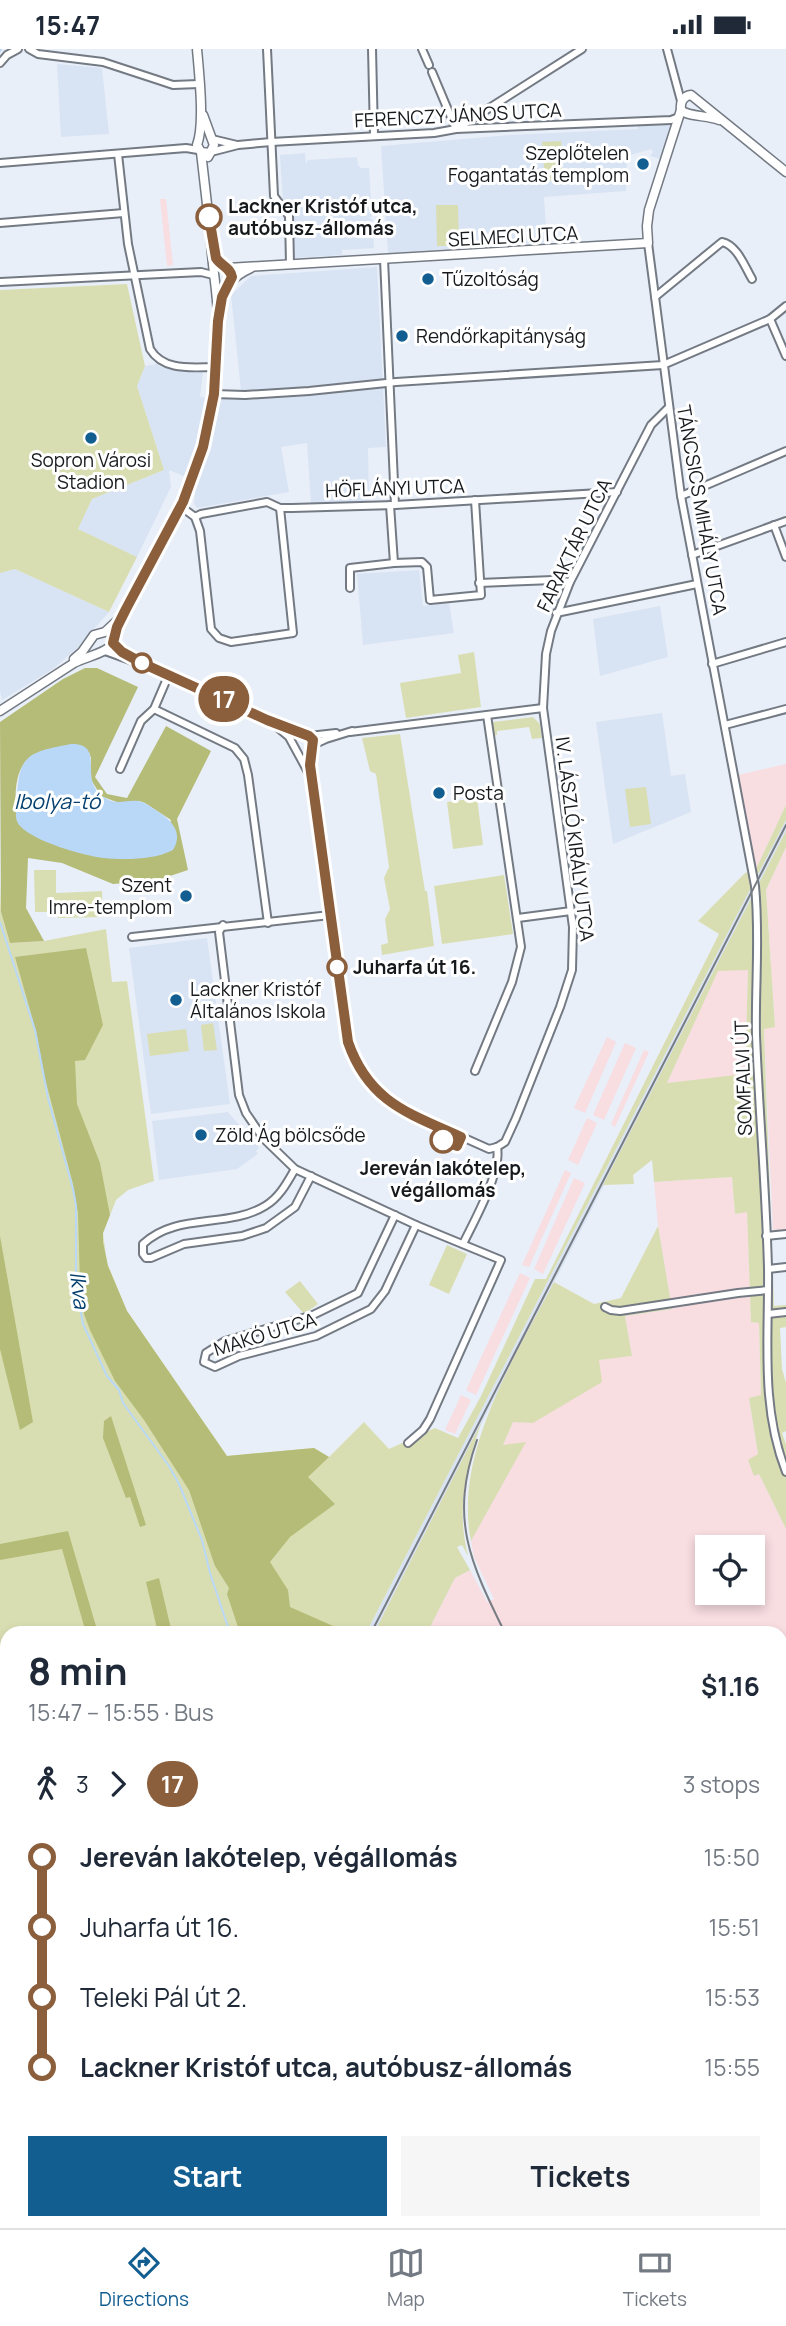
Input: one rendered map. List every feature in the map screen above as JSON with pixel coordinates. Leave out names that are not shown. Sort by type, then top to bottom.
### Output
[{"type":"street","points":[[0,63],[18,49]]},
{"type":"street","points":[[29,49],[38,54],[103,62],[164,84],[199,84]]},
{"type":"street","points":[[38,49],[53,56]]},
{"type":"street","points":[[197,49],[203,148]]},
{"type":"street","points":[[267,49],[274,196],[289,216],[290,264]]},
{"type":"street","points":[[372,49],[374,135]]},
{"type":"street","points":[[422,49],[456,129],[582,49]]},
{"type":"street","points":[[667,49],[676,78],[681,109]]},
{"type":"street","points":[[676,78],[691,95],[786,172]]},
{"type":"street","points":[[681,109],[685,97],[691,95]]},
{"type":"street","points":[[200,101],[214,145],[203,148]]},
{"type":"street","points":[[693,115],[701,108],[701,103]]},
{"type":"street","points":[[681,109],[725,123]]},
{"type":"street","name":"FERENCZY JÁNOS UTCA","points":[[0,163],[271,142],[434,133],[456,129],[671,120],[681,109]]},
{"type":"street","name":"TÁNCSICS MIHÁLY UTCA","points":[[681,109],[649,210],[648,243],[681,496],[755,886]]},
{"type":"street","name":"TÁNCSICS MIHÁLY UTCA","points":[[672,139],[683,122],[693,115]]},
{"type":"street","points":[[0,711],[49,678],[86,656],[103,651],[113,642],[126,609],[180,506],[203,447],[214,394],[218,321],[219,263],[211,235],[202,136],[210,137]]},
{"type":"street","name":"FERENCZY JÁNOS UTCA","points":[[210,137],[239,145]]},
{"type":"street","points":[[118,154],[134,275],[150,349],[161,362],[175,367],[216,367]]},
{"type":"street","points":[[0,223],[124,213]]},
{"type":"street","points":[[211,235],[220,285],[229,282]]},
{"type":"street","points":[[655,297],[722,242],[728,243],[733,249],[752,279]]},
{"type":"street","name":"SELMECI UTCA","points":[[0,282],[219,271],[290,264],[648,243]]},
{"type":"street","points":[[384,259],[394,562]]},
{"type":"street","name":"SELMECI UTCA","points":[[229,282],[254,267]]},
{"type":"street","points":[[219,271],[229,282]]},
{"type":"street","points":[[218,321],[222,297],[229,282]]},
{"type":"street","points":[[214,394],[303,392],[389,383],[663,365],[770,319],[786,306]]},
{"type":"street","points":[[770,319],[786,356]]},
{"type":"street","name":"FARAKTÁR UTCA","points":[[543,708],[546,654],[556,613],[651,425],[668,408]]},
{"type":"street","points":[[681,496],[786,451]]},
{"type":"street","name":"HÖFLÁNYI UTCA","points":[[195,517],[267,502],[279,508],[392,505],[617,492]]},
{"type":"street","points":[[350,588],[351,568],[394,562],[425,563],[430,600],[481,595],[475,500]]},
{"type":"street","points":[[180,506],[195,517],[200,531],[211,629],[219,638],[231,642],[293,633],[279,508]]},
{"type":"street","points":[[692,555],[786,521]]},
{"type":"street","points":[[774,525],[786,557]]},
{"type":"street","points":[[479,583],[553,580],[570,582]]},
{"type":"street","points":[[556,613],[697,584]]},
{"type":"street","points":[[49,678],[82,652],[94,635],[105,632],[126,609]]},
{"type":"street","points":[[105,632],[122,652],[144,664]]},
{"type":"street","points":[[92,640],[94,648],[169,674],[267,720],[306,734],[312,748],[310,765],[313,794],[348,1042],[355,1062],[379,1094],[404,1111],[489,1149],[497,1147]]},
{"type":"street","points":[[712,664],[786,642]]},
{"type":"street","points":[[120,769],[141,721],[154,709],[169,674]]},
{"type":"street","points":[[292,742],[295,737],[306,734],[543,708]]},
{"type":"street","name":"IV. LÁSZLÓ KIRÁLY UTCA","points":[[463,1244],[495,1172],[499,1155],[497,1147],[505,1142],[516,1118],[567,987],[573,951],[543,708]]},
{"type":"street","points":[[154,709],[230,744],[244,759],[268,922]]},
{"type":"street","points":[[725,725],[786,709]]},
{"type":"street","points":[[475,1071],[520,959],[521,947],[487,715]]},
{"type":"street","points":[[267,720],[284,732],[292,742],[307,769],[313,794]]},
{"type":"street","points":[[299,754],[326,739],[352,731]]},
{"type":"street","name":"SOMFALVI ÚT","points":[[755,886],[758,938],[756,1031],[768,1269],[767,1391],[774,1436],[786,1472]]},
{"type":"street","points":[[518,918],[570,911]]},
{"type":"street","points":[[132,937],[330,915]]},
{"type":"street","points":[[223,925],[219,932],[239,1095],[246,1113],[263,1138],[295,1169],[501,1260],[430,1419],[423,1430],[408,1443]]},
{"type":"street","points":[[295,1169],[281,1192],[265,1206],[251,1213],[175,1226],[150,1237],[143,1244],[143,1254],[146,1258],[151,1258],[184,1244],[242,1236],[266,1229],[296,1207],[311,1177]]},
{"type":"street","name":"MAKÓ UTCA","points":[[395,1215],[358,1293],[313,1315],[225,1341],[206,1353],[204,1362],[215,1367],[239,1356],[304,1341],[371,1309],[385,1291],[416,1224]]},
{"type":"street","points":[[766,1236],[786,1234]]},
{"type":"street","points":[[768,1269],[786,1267]]},
{"type":"street","points":[[605,1307],[621,1311],[768,1290]]},
{"type":"street","points":[[768,1314],[786,1312]]},
{"type":"shaded area","points":[[57,64],[102,68],[109,134],[61,137]]},
{"type":"shaded area","points":[[638,124],[671,125],[661,159],[650,156],[653,152],[651,149],[627,156],[626,191],[544,197],[547,242],[388,253],[381,146],[511,135],[638,129]]},
{"type":"shaded area","points":[[305,153],[306,164],[308,160],[357,157],[361,168],[369,168],[372,217],[368,217],[372,219],[374,248],[342,250],[342,255],[295,258],[292,210],[283,201],[280,155]]},
{"type":"shaded area","points":[[160,199],[166,199],[173,265],[167,266]]},
{"type":"shaded area","points":[[377,267],[386,447],[368,448],[369,501],[311,504],[307,443],[281,447],[289,492],[197,508],[194,504],[195,491],[186,477],[169,470],[171,487],[137,557],[78,529],[92,499],[164,470],[137,386],[145,366],[156,364],[164,368],[203,372],[200,397],[242,400],[231,295],[251,276]]},
{"type":"shaded area","points":[[15,569],[109,612],[76,649],[53,669],[2,700],[0,573]]},
{"type":"shaded area","points":[[419,570],[423,606],[449,603],[454,633],[363,645],[357,574]]},
{"type":"shaded area","points":[[660,606],[668,657],[600,676],[593,619]]},
{"type":"shaded area","points":[[662,713],[671,776],[685,774],[691,812],[613,844],[596,722]]},
{"type":"shaded area","points":[[786,764],[786,805],[756,869],[738,775]]},
{"type":"shaded area","points":[[786,820],[786,831],[378,1626],[370,1626]]},
{"type":"shaded area","points":[[786,847],[786,1229],[773,1231],[764,1028],[775,1026],[766,890]]},
{"type":"shaded area","name":"Lackner Kristóf Általános Iskola","points":[[207,938],[230,1104],[151,1114],[129,948]]},
{"type":"shaded area","points":[[718,970],[748,970],[745,1075],[667,1083]]},
{"type":"shaded area","points":[[607,1037],[616,1042],[585,1113],[574,1108]]},
{"type":"shaded area","points":[[625,1043],[636,1048],[604,1120],[593,1115]]},
{"type":"shaded area","points":[[644,1050],[649,1052],[615,1127],[611,1124]]},
{"type":"shaded area","name":"Zöld Ág bölcsőde","points":[[228,1112],[259,1148],[256,1151],[258,1154],[237,1169],[159,1180],[152,1121]]},
{"type":"shaded area","points":[[587,1118],[597,1123],[578,1165],[568,1160]]},
{"type":"shaded area","points":[[565,1170],[571,1173],[529,1267],[522,1265]]},
{"type":"shaded area","points":[[732,1177],[735,1214],[747,1211],[751,1322],[759,1323],[761,1396],[749,1398],[758,1455],[754,1476],[759,1474],[786,1529],[786,1626],[431,1626],[455,1578],[470,1570],[487,1602],[494,1599],[474,1557],[471,1541],[525,1443],[503,1445],[513,1422],[598,1360],[632,1356],[625,1316],[672,1309],[658,1226],[654,1182]]},
{"type":"shaded area","points":[[574,1178],[585,1183],[543,1274],[534,1269]]},
{"type":"shaded area","points":[[520,1273],[530,1278],[476,1395],[466,1390]]},
{"type":"shaded area","points":[[461,1395],[471,1400],[455,1434],[445,1430]]},
{"type":"green space","points":[[561,141],[563,180],[545,181],[542,142]]},
{"type":"green space","points":[[436,205],[458,205],[459,246],[437,246]]},
{"type":"green space","points":[[127,284],[145,366],[137,386],[164,470],[92,499],[78,529],[137,557],[109,612],[15,569],[0,573],[0,290]]},
{"type":"green space","points":[[474,652],[481,707],[406,718],[400,683],[461,673],[458,655]]},
{"type":"green space","points":[[85,668],[97,668],[138,687],[95,777],[107,794],[127,798],[166,726],[211,751],[177,819],[188,870],[158,880],[113,884],[62,863],[28,858],[26,908],[44,941],[10,943],[1,912],[0,722],[63,679]],"holes":[[[89,752],[90,778],[101,796],[119,803],[145,803],[171,820],[163,854],[121,857],[86,854],[54,842],[17,821],[18,775],[34,754]]]},
{"type":"green space","points":[[533,717],[540,724],[542,738],[532,739],[529,727],[497,731],[497,735],[493,736],[493,722]]},
{"type":"green space","points":[[400,734],[434,946],[382,955],[381,945],[388,943],[385,919],[390,909],[384,878],[389,867],[376,774],[370,771],[362,738]]},
{"type":"green space","points":[[646,787],[651,824],[630,827],[625,789]]},
{"type":"green space","points":[[477,798],[483,845],[453,849],[447,802]]},
{"type":"green space","points":[[786,805],[786,820],[370,1626],[0,1626],[0,883],[1,912],[10,943],[44,941],[106,929],[112,982],[127,981],[154,1181],[128,1190],[116,1200],[103,1233],[107,1263],[127,1311],[227,1456],[314,1448],[329,1457],[364,1422],[389,1449],[435,1428],[458,1438],[481,1396],[535,1279],[546,1279],[719,934],[698,921],[745,873],[756,869]]},
{"type":"green space","points":[[786,831],[786,847],[766,890],[775,1027],[764,1029],[774,1306],[786,1305],[786,1327],[780,1328],[782,1369],[786,1383],[786,1431],[782,1433],[786,1444],[786,1529],[759,1474],[754,1476],[748,1460],[758,1454],[749,1398],[761,1395],[759,1323],[751,1322],[747,1212],[735,1214],[732,1177],[654,1182],[652,1160],[633,1175],[634,1184],[603,1185]],"holes":[[[748,970],[745,1074],[667,1083],[718,971]]]},
{"type":"green space","points":[[34,870],[56,870],[56,893],[102,891],[103,917],[58,918],[57,908],[56,912],[35,912]]},
{"type":"green space","points":[[504,875],[513,934],[442,944],[434,886]]},
{"type":"green space","points":[[86,948],[103,1025],[85,1060],[75,1061],[77,1104],[100,1163],[110,1215],[103,1233],[103,1242],[108,1266],[127,1311],[227,1456],[314,1448],[329,1457],[308,1477],[335,1504],[290,1537],[270,1562],[288,1590],[290,1607],[333,1626],[238,1626],[227,1594],[229,1588],[215,1566],[189,1490],[115,1381],[90,1330],[84,1314],[80,1284],[78,1213],[73,1184],[15,957]]},
{"type":"green space","points":[[213,1023],[217,1050],[204,1051],[201,1025]]},
{"type":"green space","points":[[186,1029],[189,1051],[150,1056],[147,1034]]},
{"type":"green space","points":[[658,1226],[672,1309],[625,1316],[632,1356],[599,1360],[602,1382],[533,1423],[513,1422],[503,1445],[526,1442],[471,1541],[468,1508],[471,1474],[479,1441],[506,1374],[554,1282],[594,1304],[621,1298]]},
{"type":"green space","points":[[0,1236],[33,1422],[20,1430],[0,1349]]},
{"type":"green space","points":[[447,1245],[467,1254],[449,1294],[429,1285]]},
{"type":"green space","points":[[300,1281],[318,1304],[304,1314],[285,1292]]},
{"type":"green space","points":[[111,1416],[146,1525],[140,1527],[130,1497],[126,1498],[103,1438],[104,1421]]},
{"type":"green space","points":[[482,1421],[464,1488],[464,1538],[468,1556],[462,1545],[457,1547],[470,1570],[455,1578],[431,1626],[378,1626]]},
{"type":"green space","points":[[68,1531],[96,1626],[84,1626],[62,1549],[0,1560],[0,1544]]},
{"type":"green space","points":[[159,1578],[170,1626],[156,1626],[146,1582]]},
{"type":"water","name":"Ibolya-tó","points":[[71,744],[82,745],[88,750],[93,784],[98,792],[115,802],[143,802],[171,823],[177,838],[173,850],[139,859],[95,857],[47,842],[20,826],[16,811],[23,765],[35,753]]},
{"type":"waterway","name":"Ikva","points":[[0,922],[35,1030],[48,1098],[73,1189],[76,1206],[76,1284],[83,1324],[107,1376],[119,1390],[123,1403],[179,1484],[202,1540],[228,1626]]},
{"type":"railway","points":[[375,1626],[786,825]]},
{"type":"railway","points":[[477,1440],[469,1468],[464,1517],[473,1562],[502,1626]]},
{"type":"bus line","name":"17","points":[[209,217],[214,253],[219,263],[228,268],[232,277],[222,297],[218,321],[214,394],[207,434],[183,502],[112,640],[122,652],[144,664],[313,740],[309,758],[348,1042],[355,1062],[379,1094],[404,1111],[461,1137],[457,1146],[443,1140]]},
{"type":"place","name":"Szeplőtelen Fogantatás templom","points":[[643,164]]},
{"type":"place","name":"Lackner Kristóf utca, autóbusz-állomás","points":[[209,217]]},
{"type":"place","name":"Tűzoltóság","points":[[428,279]]},
{"type":"place","name":"Rendőrkapitányság","points":[[402,336]]},
{"type":"place","name":"Sopron Városi Stadion","points":[[91,438]]},
{"type":"place","name":"Posta","points":[[439,793]]},
{"type":"place","name":"Szent Imre-templom","points":[[186,896]]},
{"type":"place","name":"Juharfa út 16.","points":[[337,967]]},
{"type":"place","name":"Lackner Kristóf Általános Iskola","points":[[176,1000]]},
{"type":"place","name":"Zöld Ág bölcsőde","points":[[201,1135]]},
{"type":"place","name":"Jereván lakótelep, végállomás","points":[[443,1140]]}]
